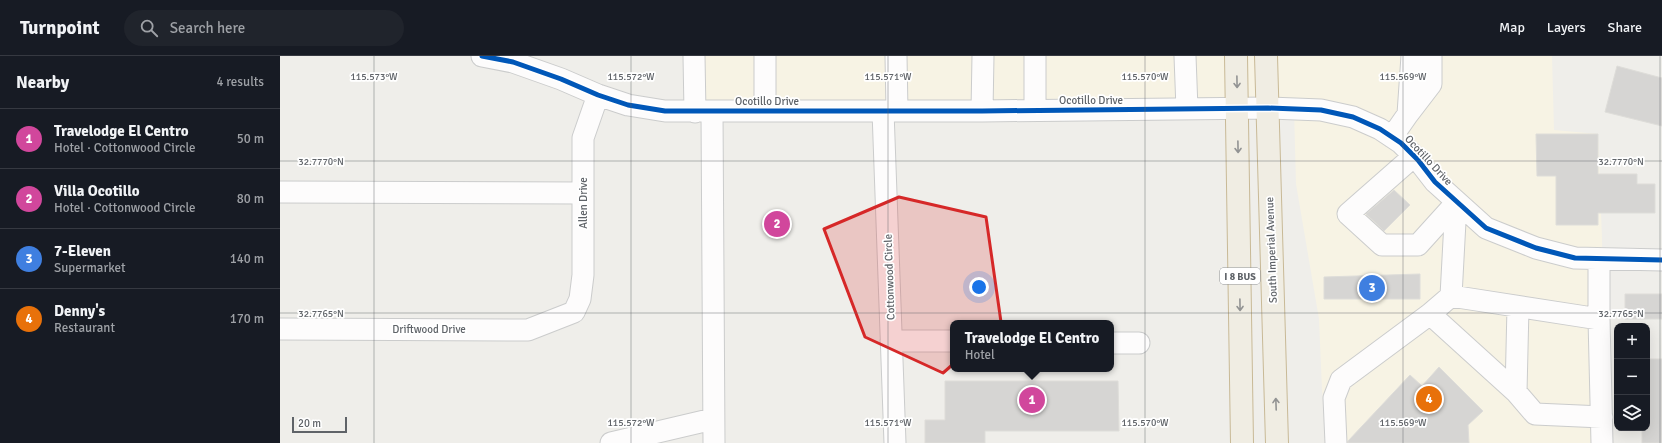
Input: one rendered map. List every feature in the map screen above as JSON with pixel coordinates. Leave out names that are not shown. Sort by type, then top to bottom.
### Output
[{"type":"highway","name":"I 8 BUS","points":[[1236,56],[1242,443]]},
{"type":"highway","name":"South Imperial Avenue","points":[[1266,56],[1276,443]]},
{"type":"street","name":"Ocotillo Drive","points":[[482,56],[513,62],[562,79],[598,95],[628,105],[665,111],[982,111],[1237,108],[1320,110],[1353,117],[1380,129],[1402,143],[1435,182],[1456,203],[1486,228],[1536,248],[1575,258],[1662,260]]},
{"type":"street","points":[[694,56],[704,112],[714,443]]},
{"type":"street","points":[[765,56],[765,110]]},
{"type":"street","name":"Cottonwood Circle","points":[[895,443],[891,341],[890,111],[896,56]]},
{"type":"street","points":[[982,111],[983,56]]},
{"type":"street","points":[[1034,56],[1035,110]]},
{"type":"street","points":[[1185,56],[1187,109]]},
{"type":"street","points":[[1408,114],[1412,56]]},
{"type":"street","points":[[1392,136],[1431,84],[1431,56]]},
{"type":"street","name":"Allen Drive","points":[[574,312],[580,299],[583,275],[583,138],[598,95]]},
{"type":"street","points":[[1414,156],[1348,214],[1382,245],[1418,245],[1456,203]]},
{"type":"street","points":[[280,192],[583,192]]},
{"type":"street","points":[[1336,443],[1334,398],[1341,380],[1430,314],[1451,296],[1456,203]]},
{"type":"street","points":[[1599,259],[1602,443]]},
{"type":"street","points":[[1451,296],[1599,319]]},
{"type":"street","points":[[1516,392],[1518,307]]},
{"type":"street","name":"Driftwood Drive","points":[[280,329],[528,330],[574,312]]},
{"type":"street","points":[[1430,314],[1516,392],[1536,414],[1602,417]]},
{"type":"street","points":[[891,341],[950,341]]},
{"type":"street","points":[[1114,343],[1139,343]]},
{"type":"street","points":[[611,443],[713,419]]},
{"type":"highlighted area","points":[[899,197],[986,217],[1001,322],[943,373],[865,337],[824,229]]},
{"type":"shaded area","points":[[694,56],[1552,56],[1554,130],[1598,134],[1602,238],[1605,443],[1328,443],[1322,390],[1319,319],[1296,184],[1294,109],[695,112]]},
{"type":"building","points":[[1617,66],[1662,78],[1662,126],[1605,112]]},
{"type":"building","points":[[1536,134],[1598,134],[1598,174],[1637,174],[1637,184],[1655,184],[1655,213],[1598,213],[1598,225],[1556,225],[1556,176],[1537,176]]},
{"type":"building","points":[[1394,190],[1410,205],[1384,231],[1366,214]]},
{"type":"building","points":[[1420,274],[1420,299],[1324,299],[1324,277]]},
{"type":"building","points":[[1625,294],[1662,294],[1662,319],[1625,319]]},
{"type":"building","points":[[1650,359],[1662,359],[1662,443],[1642,443],[1642,431],[1650,431]]},
{"type":"building","points":[[1439,367],[1483,411],[1468,425],[1469,443],[1348,443],[1348,441],[1410,375],[1422,386]]},
{"type":"building","points":[[945,381],[1118,381],[1119,431],[985,431],[985,443],[925,443],[925,420],[945,420]]},
{"type":"cycle path","points":[[482,56],[513,62],[628,105],[665,111],[982,111],[1268,108],[1321,110],[1353,117],[1380,129],[1401,143],[1418,160],[1435,182],[1486,228],[1536,248],[1575,258],[1662,260]]},
{"type":"place","name":"Villa Ocotillo","points":[[777,224]]},
{"type":"place","name":"7-Eleven","points":[[1372,288]]},
{"type":"place","name":"Denny's","points":[[1429,399]]},
{"type":"place","name":"Travelodge El Centro","points":[[1032,400]]}]
